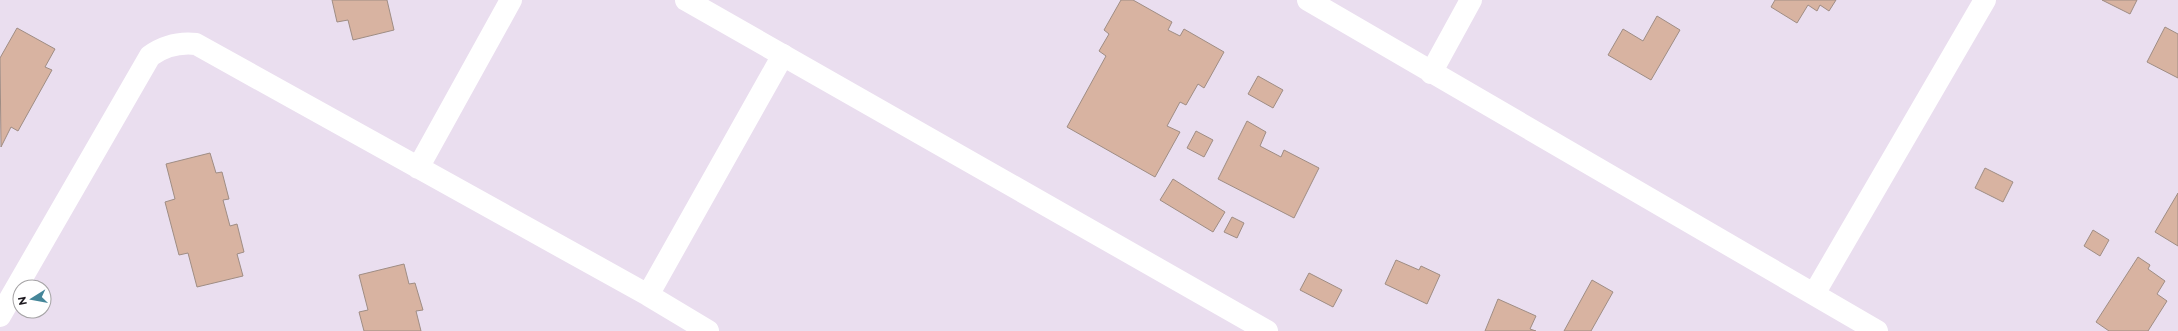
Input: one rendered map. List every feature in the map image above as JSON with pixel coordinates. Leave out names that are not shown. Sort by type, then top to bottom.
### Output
[{"type":"street","points":[[418,168],[511,0]]},
{"type":"street","points":[[686,0],[1266,331]]},
{"type":"street","points":[[1308,0],[1430,73],[1877,331]]},
{"type":"street","points":[[1430,73],[1471,0]]},
{"type":"street","points":[[1814,294],[1985,0]]},
{"type":"street","points":[[0,316],[150,56],[160,49],[184,43],[196,44],[648,295],[708,331]]},
{"type":"street","points":[[648,295],[783,55]]},
{"type":"building","points":[[332,0],[387,0],[394,30],[353,40],[348,20],[337,22]]},
{"type":"building","points":[[1121,0],[1133,0],[1172,22],[1168,30],[1180,36],[1184,29],[1224,52],[1204,88],[1198,84],[1186,105],[1180,102],[1167,126],[1180,132],[1155,177],[1067,127],[1106,56],[1099,51],[1109,34],[1104,30]]},
{"type":"building","points":[[1775,0],[1836,0],[1829,11],[1820,5],[1817,11],[1808,5],[1797,23],[1771,7]]},
{"type":"building","points":[[2102,0],[2137,0],[2130,14]]},
{"type":"building","points":[[1657,16],[1680,30],[1651,80],[1608,55],[1623,29],[1643,41]]},
{"type":"building","points":[[2165,27],[2178,34],[2178,78],[2147,62]]},
{"type":"building","points":[[17,28],[55,49],[45,67],[52,70],[18,131],[11,127],[1,147],[0,58]]},
{"type":"building","points":[[1258,76],[1283,90],[1273,108],[1248,94]]},
{"type":"building","points":[[1247,121],[1266,132],[1260,146],[1281,157],[1284,150],[1319,168],[1294,218],[1218,179]]},
{"type":"building","points":[[1196,131],[1213,140],[1204,157],[1187,148]]},
{"type":"building","points":[[210,153],[216,173],[222,172],[229,199],[223,200],[230,226],[237,224],[244,252],[237,254],[243,276],[197,287],[188,253],[179,255],[165,202],[175,199],[166,164]]},
{"type":"building","points":[[1985,168],[2013,182],[2003,202],[1975,188]]},
{"type":"building","points":[[1173,179],[1225,212],[1213,232],[1160,200]]},
{"type":"building","points":[[2178,193],[2178,246],[2155,232]]},
{"type":"building","points":[[1232,217],[1244,223],[1237,238],[1224,232]]},
{"type":"building","points":[[2093,230],[2109,240],[2100,256],[2084,246]]},
{"type":"building","points":[[2138,257],[2150,265],[2148,269],[2165,281],[2157,294],[2167,301],[2148,331],[2109,331],[2096,322]]},
{"type":"building","points":[[1396,260],[1419,270],[1421,266],[1440,275],[1427,304],[1385,284]]},
{"type":"building","points":[[404,264],[409,284],[415,283],[423,310],[416,311],[421,331],[364,331],[359,312],[368,310],[359,275]]},
{"type":"building","points":[[1309,273],[1342,290],[1333,307],[1300,290]]},
{"type":"building","points":[[1592,280],[1613,292],[1591,331],[1564,331]]},
{"type":"building","points":[[1498,299],[1536,316],[1530,329],[1536,331],[1485,331]]}]
